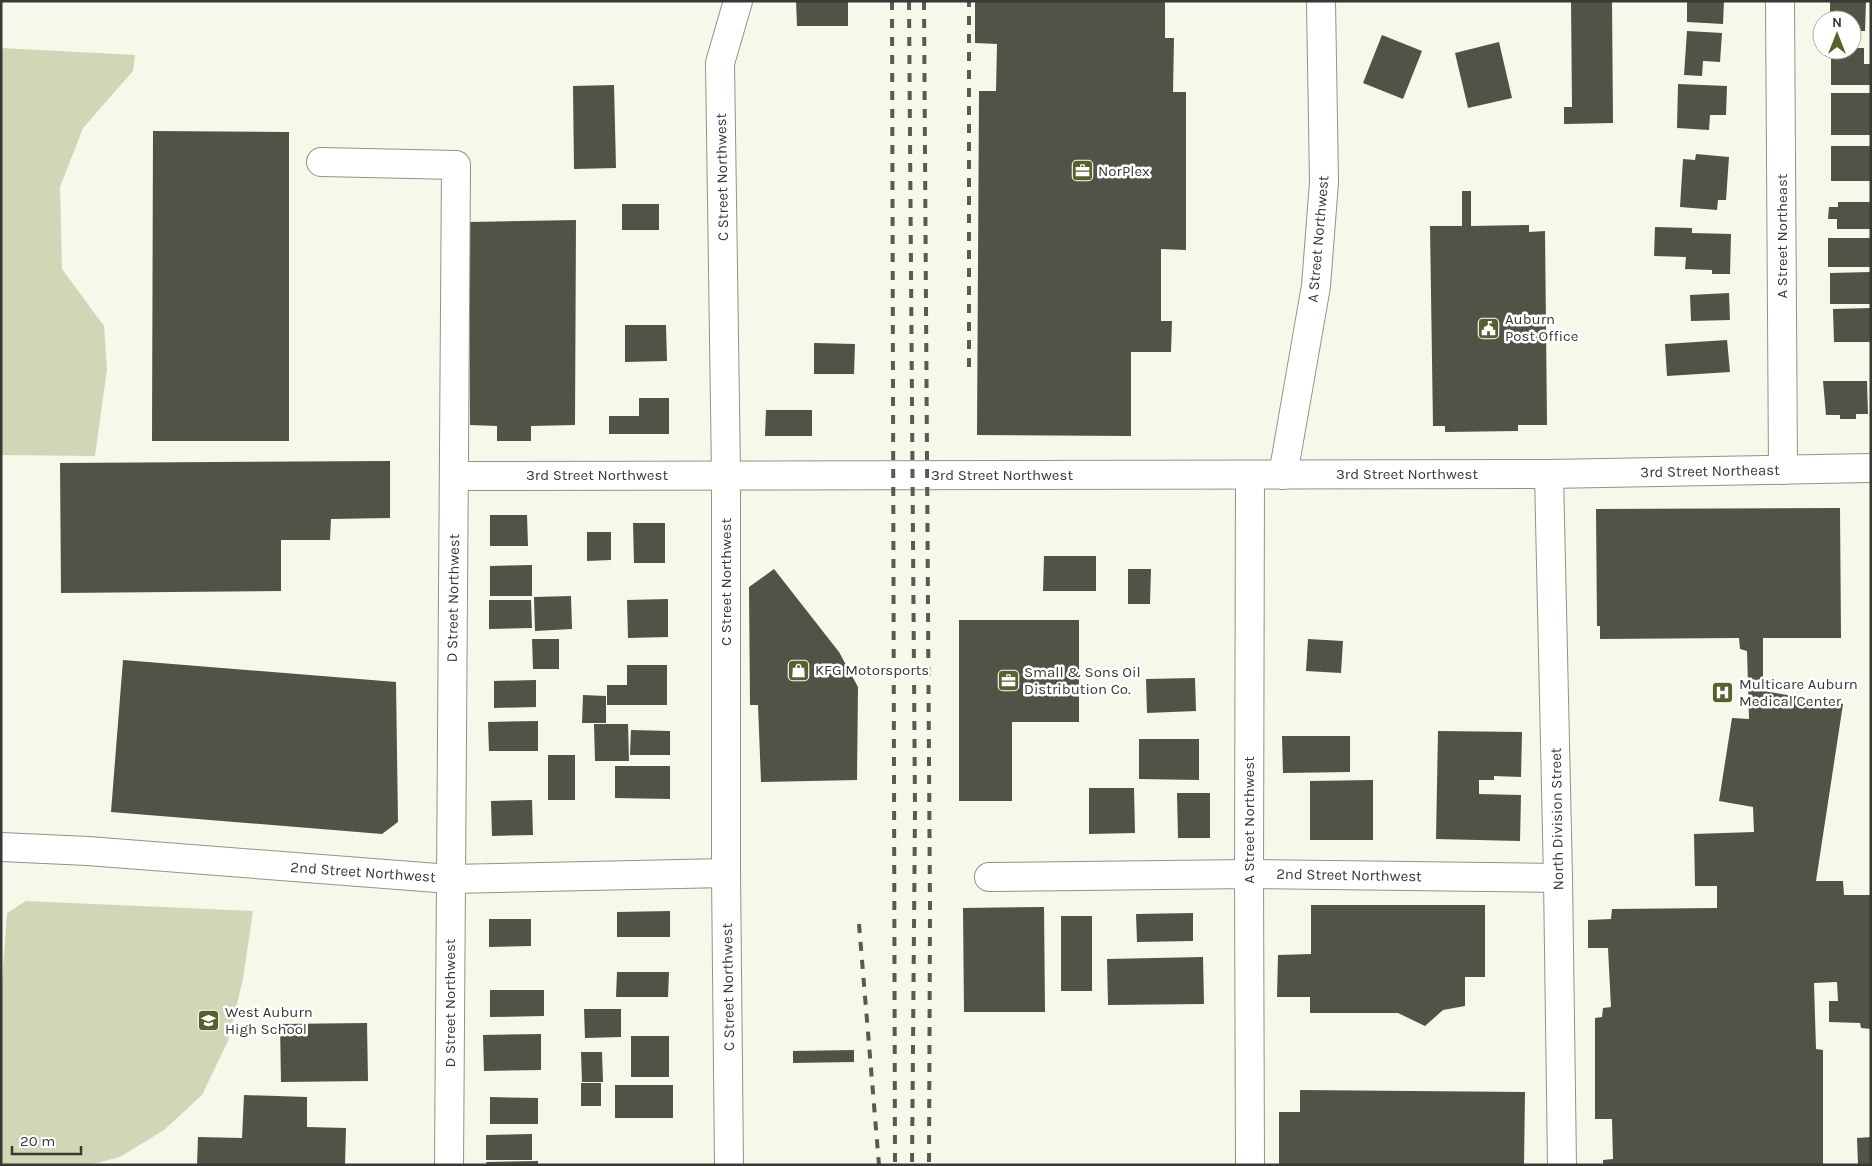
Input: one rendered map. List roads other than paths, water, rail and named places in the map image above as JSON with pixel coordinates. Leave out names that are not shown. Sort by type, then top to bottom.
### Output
[{"type":"street","name":"C Street Northwest","points":[[729,1165],[726,873],[726,475],[720,63],[738,1]]},
{"type":"street","name":"A Street Northwest","points":[[1284,475],[1316,286],[1324,182],[1321,1]]},
{"type":"street","name":"A Street Northeast","points":[[1780,1],[1783,470]]},
{"type":"street","name":"D Street Northwest","points":[[321,162],[456,165],[449,1165]]},
{"type":"street","name":"3rd Street Northeast","points":[[1550,474],[1871,468]]},
{"type":"street","name":"3rd Street Northwest","points":[[454,476],[1550,474]]},
{"type":"street","name":"North Division Street","points":[[1550,474],[1562,1165]]},
{"type":"street","name":"A Street Northwest","points":[[1250,475],[1248,874],[1250,1165]]},
{"type":"street","name":"2nd Street Northwest","points":[[1,847],[88,851],[450,879],[726,873]]},
{"type":"street","name":"2nd Street Northwest","points":[[990,877],[1248,874],[1558,878]]},
{"type":"railway","points":[[892,1],[895,1165]]},
{"type":"railway","points":[[909,1],[915,809],[912,1165]]},
{"type":"railway","points":[[924,1],[930,911],[929,1165]]},
{"type":"railway","points":[[969,1],[969,367]]},
{"type":"railway","points":[[859,924],[879,1165]]},
{"type":"place","name":"NorPlex","points":[[1082,171]]},
{"type":"place","name":"Auburn Post Office","points":[[1489,328]]},
{"type":"place","name":"KFG Motorsports","points":[[799,670]]},
{"type":"place","name":"Small & Sons Oil Distribution Co.","points":[[1008,681]]},
{"type":"place","name":"Multicare Auburn Medical Center","points":[[1723,693]]},
{"type":"place","name":"West Auburn High School","points":[[209,1021]]}]
